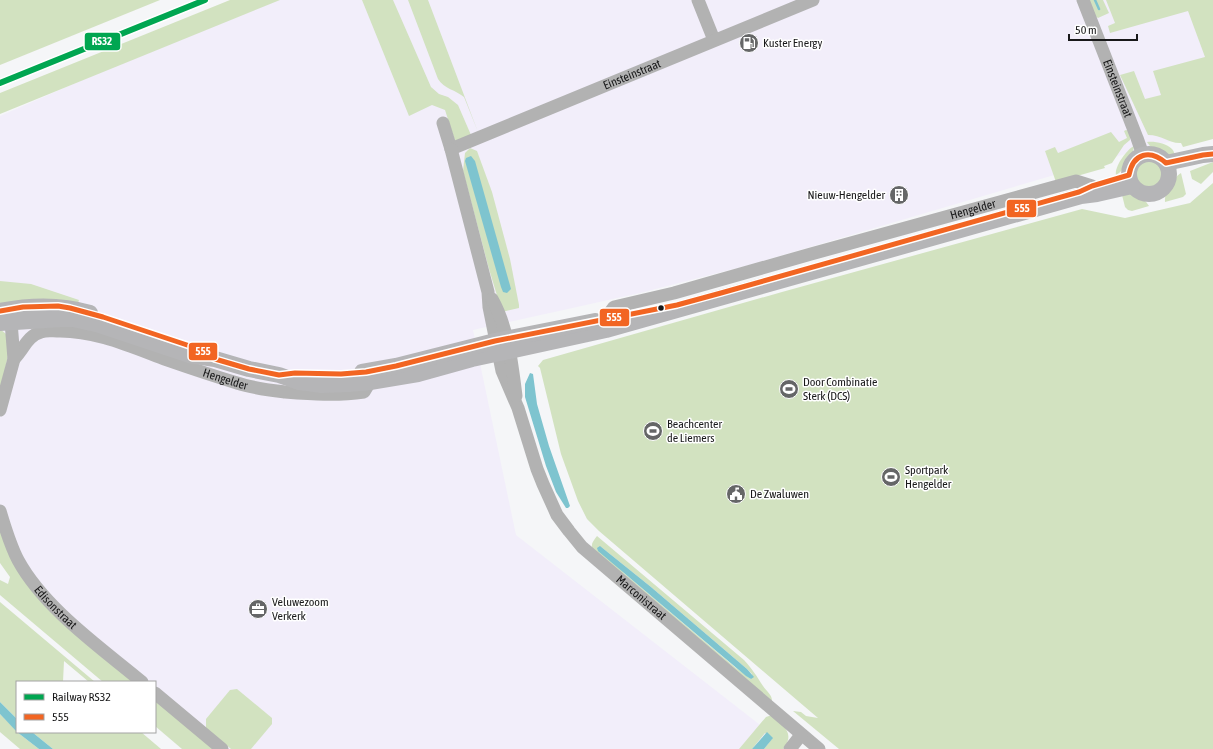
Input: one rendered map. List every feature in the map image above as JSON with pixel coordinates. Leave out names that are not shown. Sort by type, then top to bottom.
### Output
[{"type":"main road","points":[[1148,154],[1158,156],[1167,169],[1169,179],[1160,192],[1154,194],[1144,194],[1139,192],[1130,180],[1131,165],[1143,155],[1148,154]]},
{"type":"main road","points":[[1167,169],[1203,155],[1213,154]]},
{"type":"main road","points":[[1167,169],[1200,165],[1213,159]]},
{"type":"main road","name":"Hengelder","points":[[6,322],[61,319],[73,320],[96,324],[189,356],[215,359],[249,369],[279,375],[299,382],[322,385],[370,382],[418,374],[502,346],[605,320],[678,304],[1079,192],[1092,186],[1130,180]]},
{"type":"main road","name":"Hengelder","points":[[279,375],[295,373],[341,374],[381,370],[502,346],[606,330],[1081,196],[1097,194],[1130,180]]},
{"type":"main road","name":"Hengelder","points":[[6,322],[22,307],[58,306],[85,311],[199,349],[215,359]]},
{"type":"street","points":[[698,0],[714,40]]},
{"type":"street","name":"Einsteinstraat","points":[[451,149],[813,0]]},
{"type":"street","name":"Einsteinstraat","points":[[1083,0],[1143,155]]},
{"type":"street","points":[[443,122],[488,292],[502,319],[502,346]]},
{"type":"street","points":[[0,410],[14,359],[6,322]]},
{"type":"street","name":"Hengelder","points":[[6,322],[18,334],[35,336],[41,332],[48,331],[69,331],[93,334],[238,384],[272,390],[324,395],[349,394],[364,392],[370,382]]},
{"type":"street","points":[[14,359],[21,352],[28,340],[35,336]]},
{"type":"street","name":"Marconistraat","points":[[502,346],[514,377],[518,408],[543,484],[558,515],[569,531],[582,547],[819,749]]},
{"type":"street","name":"Edisonstraat","points":[[0,511],[8,538],[18,560],[32,582],[74,626],[141,681]]},
{"type":"street","points":[[156,694],[222,749]]},
{"type":"street","points":[[790,749],[802,735]]},
{"type":"shaded area","points":[[266,0],[1213,0],[1213,132],[1156,145],[749,265],[640,293],[473,330],[516,535],[791,749],[204,749],[156,709],[156,681],[123,681],[0,560],[0,116]]},
{"type":"green space","points":[[0,0],[160,0],[0,65]]},
{"type":"green space","points":[[230,0],[280,0],[0,114],[0,93]]},
{"type":"green space","points":[[362,0],[393,0],[431,87],[439,94],[448,97],[458,105],[471,135],[455,141],[445,110],[432,105],[409,116]]},
{"type":"green space","points":[[408,0],[428,0],[478,132],[464,97],[443,85],[438,79]]},
{"type":"green space","points":[[1087,0],[1103,0],[1109,13],[1098,18],[1092,14]]},
{"type":"green space","points":[[1106,0],[1213,0],[1213,139],[1183,147],[1181,143],[1173,142],[1158,136],[1148,135],[1120,75],[1134,71],[1145,99],[1161,95],[1153,71],[1205,57],[1188,11],[1110,33],[1108,26],[1115,23]]},
{"type":"green space","points":[[1124,131],[1129,131],[1132,137],[1124,145],[1112,163],[1104,166],[1105,168],[1056,182],[1045,151],[1055,147],[1058,153],[1111,132],[1119,142],[1127,138]]},
{"type":"green space","points":[[1147,142],[1156,142],[1167,145],[1173,150],[1176,158],[1160,153],[1153,149]]},
{"type":"green space","points":[[1134,146],[1128,162],[1116,175],[1117,168],[1122,159]]},
{"type":"green space","points":[[470,148],[477,151],[492,192],[510,259],[519,308],[502,312],[463,171],[465,153]]},
{"type":"green space","points":[[1149,161],[1158,165],[1162,174],[1158,183],[1149,187],[1140,183],[1136,174],[1140,165]]},
{"type":"green space","points":[[1213,162],[1213,172],[1201,184],[1192,179],[1190,171]]},
{"type":"green space","points":[[1181,173],[1186,194],[1183,197],[1165,202],[1166,194],[1170,186],[1175,178]]},
{"type":"green space","name":"Sportpark Hengelder","points":[[1213,183],[1213,749],[839,749],[793,711],[801,712],[806,716],[818,718],[599,531],[587,519],[578,501],[561,454],[540,368],[538,366],[543,360],[1082,209],[1125,218],[1190,203]]},
{"type":"green space","points":[[1121,191],[1140,197],[1149,206],[1132,211],[1128,210],[1125,207]]},
{"type":"green space","points":[[0,281],[31,284],[79,300],[77,306],[0,309]]},
{"type":"green space","points":[[0,329],[6,334],[10,346],[0,394]]},
{"type":"green space","points":[[0,527],[14,559],[136,681],[102,681],[0,595],[0,580],[8,584],[10,577],[0,563]]},
{"type":"green space","points":[[597,536],[744,660],[771,696],[772,703],[592,548],[592,543]],"holes":[[[600,546],[651,587],[747,669],[752,674],[751,679],[624,573]]]},
{"type":"green space","points":[[0,602],[94,681],[88,681],[64,661],[63,681],[16,681],[16,718],[0,702]]},
{"type":"green space","points":[[237,689],[272,718],[272,724],[251,749],[231,749],[206,728],[206,719],[230,690]]},
{"type":"green space","points":[[156,698],[216,749],[182,749],[156,727]]},
{"type":"green space","points":[[0,714],[16,730],[16,733],[18,733],[39,749],[20,749],[0,732]]},
{"type":"green space","points":[[772,715],[784,726],[788,734],[787,743],[783,749],[764,749],[772,739],[765,733],[752,749],[739,749],[766,717]]},
{"type":"green space","points":[[33,733],[142,733],[161,749],[53,749]]},
{"type":"water","points":[[471,156],[475,161],[511,289],[507,293],[503,292],[501,287],[465,161],[466,158]]},
{"type":"water","points":[[530,373],[533,374],[537,404],[549,446],[570,506],[568,508],[566,508],[556,492],[546,466],[525,397],[525,384]]},
{"type":"water","points":[[600,546],[651,587],[747,669],[754,677],[751,679],[746,676],[598,551],[597,548]]},
{"type":"water","points":[[0,702],[16,718],[16,731],[0,714]]},
{"type":"water","points":[[767,732],[773,738],[764,749],[752,749]]},
{"type":"water","points":[[18,733],[33,733],[53,749],[39,749]]},
{"type":"waterway","points":[[1095,0],[1099,9]]},
{"type":"rail line","name":"RS32","points":[[0,83],[205,0]]},
{"type":"transit line","name":"555","points":[[0,311],[23,307],[58,306],[70,308],[103,317],[199,349],[215,359],[249,369],[279,375],[295,373],[341,374],[366,372],[495,341],[677,305],[721,293],[1079,192],[1092,186],[1129,175],[1134,162],[1143,156],[1154,156],[1166,163],[1213,154]]},
{"type":"place","name":"Kuster Energy","points":[[749,43]]},
{"type":"place","name":"Nieuw-Hengelder","points":[[899,195]]},
{"type":"place","name":"Door Combinatie Sterk (DCS)","points":[[789,389]]},
{"type":"place","name":"Beachcenter de Liemers","points":[[653,431]]},
{"type":"place","name":"Sportpark Hengelder","points":[[891,477]]},
{"type":"place","name":"De Zwaluwen","points":[[736,494]]},
{"type":"place","name":"Veluwezoom Verkerk","points":[[258,609]]}]
